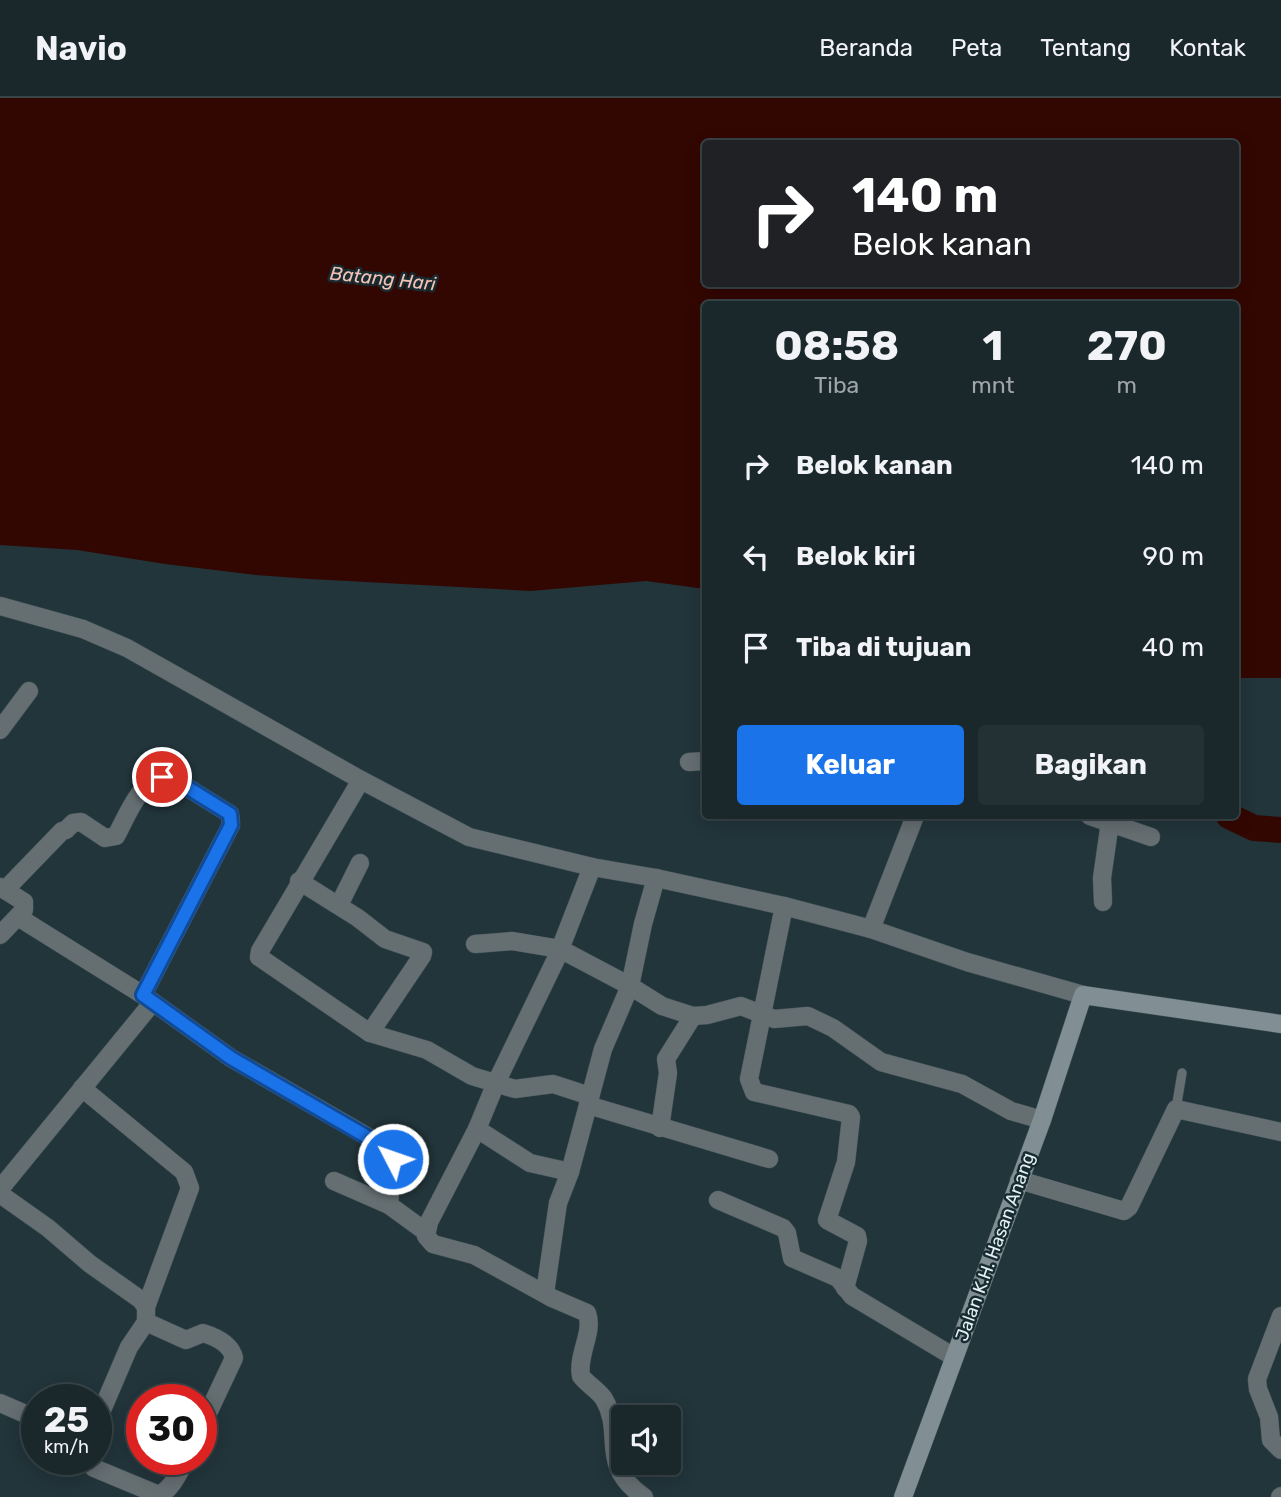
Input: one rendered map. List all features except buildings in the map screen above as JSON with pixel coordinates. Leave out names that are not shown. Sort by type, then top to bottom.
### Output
[{"type":"main road","points":[[1083,995],[1281,1024]]},
{"type":"main road","name":"Jalan K.H. Hasan Anang","points":[[905,1496],[1042,1120],[1083,995]]},
{"type":"street","points":[[0,606],[83,629],[127,648],[361,780],[469,837],[592,867],[784,906],[871,929],[967,962],[1083,995]]},
{"type":"street","points":[[0,730],[29,691]]},
{"type":"street","points":[[0,935],[24,910],[24,902],[3,888],[73,823],[80,822],[105,838],[116,836],[144,787],[154,779],[172,778],[230,814],[231,825],[148,998],[82,1088],[0,1189]]},
{"type":"street","points":[[361,780],[299,881],[259,957],[370,1033],[427,1050],[472,1076],[523,1089],[552,1084],[660,1128],[769,1159]]},
{"type":"street","points":[[871,929],[914,819]]},
{"type":"street","points":[[1100,819],[1151,836]]},
{"type":"street","points":[[1103,902],[1102,878],[1110,822]]},
{"type":"street","points":[[339,905],[360,863]]},
{"type":"street","points":[[592,867],[560,949],[426,1236],[433,1244],[474,1255],[587,1312],[590,1322],[581,1357],[581,1376],[605,1401],[617,1466],[625,1480],[644,1497]]},
{"type":"street","points":[[545,1293],[558,1203],[570,1172],[603,1049],[630,986],[656,878]]},
{"type":"street","points":[[299,881],[339,905],[390,942],[423,952],[370,1033]]},
{"type":"street","points":[[784,906],[749,1079],[754,1092],[849,1114],[851,1117],[846,1162],[827,1220],[857,1236],[845,1288]]},
{"type":"street","points":[[18,917],[148,998],[231,1058],[388,1149],[393,1153],[389,1205]]},
{"type":"street","points":[[475,944],[512,941],[560,949],[662,1006],[693,1016],[741,1006],[774,1019],[808,1016],[862,1047],[881,1062],[962,1084],[1011,1111],[1042,1120]]},
{"type":"street","points":[[660,1128],[668,1073],[666,1059],[693,1016]]},
{"type":"street","points":[[82,1088],[184,1172],[190,1188],[146,1315],[112,1387]]},
{"type":"street","points":[[1019,1180],[1124,1211],[1129,1207],[1176,1109],[1281,1132]]},
{"type":"street","points":[[477,1129],[530,1163],[570,1172]]},
{"type":"street","points":[[334,1181],[389,1205],[426,1232]]},
{"type":"street","points":[[0,1194],[141,1300],[146,1315],[186,1340],[203,1333],[230,1347],[234,1358],[217,1394]]},
{"type":"street","points":[[718,1200],[782,1228],[787,1233],[792,1258],[838,1278],[852,1296],[954,1356]]},
{"type":"street","points":[[1281,1316],[1257,1379],[1269,1417],[1271,1440],[1281,1450]]},
{"type":"street","points":[[0,1403],[21,1412]]},
{"type":"street","points":[[105,1475],[131,1491],[159,1495],[166,1492],[178,1475]]},
{"type":"lane","points":[[1176,1109],[1182,1073]]},
{"type":"water","name":"Batang Hari","points":[[0,98],[1281,98],[1281,678],[1239,678],[1239,301],[702,301],[702,589],[646,581],[531,591],[310,579],[165,564],[77,550],[0,545]]},
{"type":"waterway","points":[[1235,819],[1254,828],[1281,830]]},
{"type":"route","points":[[162,777],[172,778],[230,814],[231,825],[143,995],[231,1058],[388,1149],[393,1153],[393,1159]]}]
